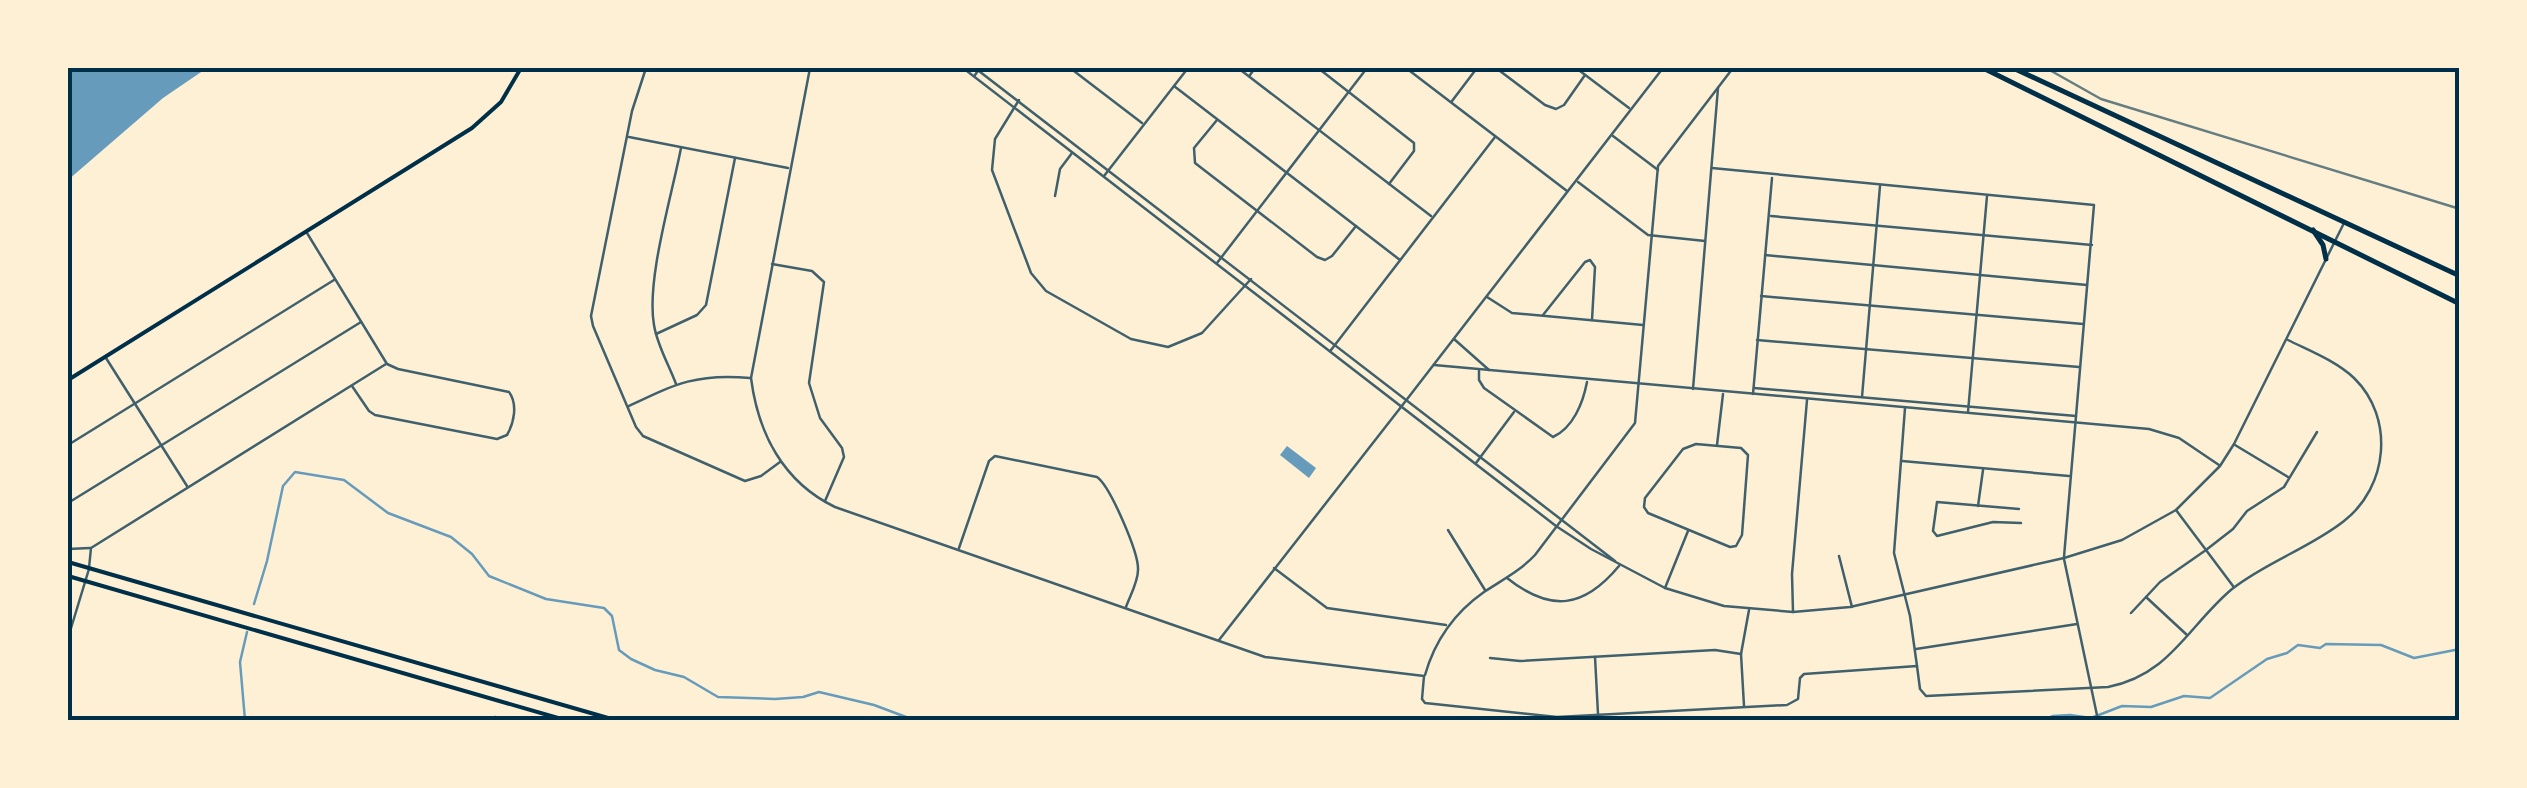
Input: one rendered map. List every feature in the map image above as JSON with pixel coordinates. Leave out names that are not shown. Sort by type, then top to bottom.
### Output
[{"type":"main road","points":[[68,380],[482,120],[504,96],[521,68]]},
{"type":"main road","points":[[1983,68],[2460,304]]},
{"type":"main road","points":[[2013,68],[2460,276]]},
{"type":"main road","points":[[2312,229],[2326,258]]},
{"type":"main road","points":[[68,562],[615,720]]},
{"type":"main road","points":[[68,576],[565,720]]},
{"type":"street","points":[[646,68],[628,137],[592,324],[638,430],[645,437],[745,481],[761,476],[780,462]]},
{"type":"street","points":[[810,68],[751,378],[759,421],[780,462],[824,502],[1218,641],[1286,662],[1424,676]]},
{"type":"street","points":[[963,68],[1556,526],[1665,588],[1698,600],[1749,610],[1793,612],[1852,606],[2064,558],[2122,540],[2176,510],[2220,466],[2234,444],[2344,224]]},
{"type":"street","points":[[974,76],[978,68],[1620,565]]},
{"type":"street","points":[[1070,68],[1143,124]]},
{"type":"street","points":[[1104,176],[1188,68]]},
{"type":"street","points":[[1238,68],[1433,218]]},
{"type":"street","points":[[1249,76],[1255,68]]},
{"type":"street","points":[[1318,68],[1414,143],[1414,151],[1390,184]]},
{"type":"street","points":[[1217,263],[1367,68]]},
{"type":"street","points":[[1406,68],[1568,192]]},
{"type":"street","points":[[1451,102],[1477,68]]},
{"type":"street","points":[[1496,68],[1552,109],[1564,105],[1586,75]]},
{"type":"street","points":[[1576,68],[1630,110]]},
{"type":"street","points":[[1218,641],[1662,68]]},
{"type":"street","points":[[1734,68],[1662,159],[1658,170],[1634,425],[1528,562],[1486,591],[1448,625],[1424,676],[1422,699],[1425,703],[1549,716],[1793,704],[1799,698],[1800,678],[1807,673],[1917,666]]},
{"type":"street","points":[[1174,86],[1400,260]]},
{"type":"street","points":[[1693,390],[1718,88]]},
{"type":"street","points":[[1019,100],[996,138],[992,170],[1031,273],[1046,292],[1130,339],[1168,347],[1202,333],[1251,279]]},
{"type":"street","points":[[1218,119],[1196,145],[1193,158],[1257,211],[1325,260],[1356,226]]},
{"type":"street","points":[[1612,135],[1658,170]]},
{"type":"street","points":[[628,137],[790,168]]},
{"type":"street","points":[[1331,351],[1495,137]]},
{"type":"street","points":[[676,384],[656,334],[653,311],[656,274],[681,148]]},
{"type":"street","points":[[1054,196],[1060,168],[1073,152]]},
{"type":"street","points":[[656,334],[696,315],[706,305],[735,158]]},
{"type":"street","points":[[1712,168],[2092,204],[2092,245],[2064,558],[2098,720]]},
{"type":"street","points":[[1753,395],[1772,175]]},
{"type":"street","points":[[1577,181],[1652,236],[1706,241]]},
{"type":"street","points":[[1861,401],[1880,184]]},
{"type":"street","points":[[1057,186],[1066,186]]},
{"type":"street","points":[[1968,409],[1988,194]]},
{"type":"street","points":[[1770,216],[2092,245]]},
{"type":"street","points":[[306,231],[388,364],[509,392],[515,402],[509,433],[497,439],[375,415],[352,386]]},
{"type":"street","points":[[1766,255],[2088,285]]},
{"type":"street","points":[[1542,316],[1582,264],[1590,260],[1595,267],[1592,321]]},
{"type":"street","points":[[771,264],[812,271],[824,282],[809,383],[820,418],[844,456],[824,502]]},
{"type":"street","points":[[68,446],[335,279]]},
{"type":"street","points":[[1486,296],[1508,312],[1644,325]]},
{"type":"street","points":[[1761,296],[2084,324]]},
{"type":"street","points":[[68,503],[362,321]]},
{"type":"street","points":[[1453,338],[1491,372]]},
{"type":"street","points":[[1906,407],[1894,547],[1920,689],[1926,696],[2126,684],[2161,664],[2234,588],[2349,517],[2370,491],[2380,461],[2380,424],[2366,393],[2338,366],[2286,339]]},
{"type":"street","points":[[1757,340],[2081,368]]},
{"type":"street","points":[[106,356],[188,487]]},
{"type":"street","points":[[68,549],[91,548],[388,364]]},
{"type":"street","points":[[1432,365],[1723,393],[2078,416]]},
{"type":"street","points":[[1480,371],[1482,385],[1550,436],[1558,436],[1580,408],[1587,381]]},
{"type":"street","points":[[628,406],[676,384],[715,375],[751,378]]},
{"type":"street","points":[[1754,388],[2168,434],[2220,466]]},
{"type":"street","points":[[1717,445],[1723,393]]},
{"type":"street","points":[[1793,612],[1792,574],[1807,399]]},
{"type":"street","points":[[1476,463],[1515,412]]},
{"type":"street","points":[[2131,612],[2160,582],[2279,492],[2317,432]]},
{"type":"street","points":[[2234,444],[2290,478]]},
{"type":"street","points":[[1717,445],[1741,448],[1748,455],[1741,540],[1736,546],[1688,530],[1644,507],[1644,500],[1686,446],[1717,445]]},
{"type":"street","points":[[958,550],[989,461],[995,456],[1097,477],[1108,487],[1137,562],[1137,576],[1126,609]]},
{"type":"street","points":[[1902,461],[2070,476]]},
{"type":"street","points":[[1978,506],[1983,468]]},
{"type":"street","points":[[2020,509],[1936,502],[1934,534],[1993,522],[2021,523]]},
{"type":"street","points":[[2176,510],[2234,588]]},
{"type":"street","points":[[1448,530],[1486,591]]},
{"type":"street","points":[[1665,588],[1688,530]]},
{"type":"street","points":[[68,638],[87,582],[91,548]]},
{"type":"street","points":[[1839,556],[1852,606]]},
{"type":"street","points":[[1507,578],[1537,598],[1564,601],[1596,590],[1620,565]]},
{"type":"street","points":[[1274,568],[1327,608],[1448,625]]},
{"type":"street","points":[[2146,597],[2188,636]]},
{"type":"street","points":[[1744,707],[1742,654],[1749,610]]},
{"type":"street","points":[[1915,649],[2078,624]]},
{"type":"street","points":[[1490,658],[1520,660],[1716,650],[1742,654]]},
{"type":"street","points":[[1595,656],[1598,715]]},
{"type":"street","points":[[495,719],[506,720]]},
{"type":"water","points":[[68,68],[207,68],[163,98],[68,180]]},
{"type":"water","points":[[1287,446],[1316,468],[1309,478],[1280,455]]},
{"type":"waterway","points":[[254,604],[283,486],[295,472],[344,480],[388,513],[451,537],[472,554],[489,576],[546,599],[604,608],[612,616],[619,650],[655,670],[684,677],[718,697],[775,699],[819,692],[874,705],[914,720]]},
{"type":"waterway","points":[[245,720],[240,662],[247,632]]},
{"type":"waterway","points":[[2044,720],[2070,715],[2091,718],[2122,706],[2151,707],[2184,696],[2210,698],[2267,659],[2298,645],[2381,645],[2414,658],[2460,649]]},
{"type":"railway","points":[[2046,68],[2101,99],[2460,209]]}]
